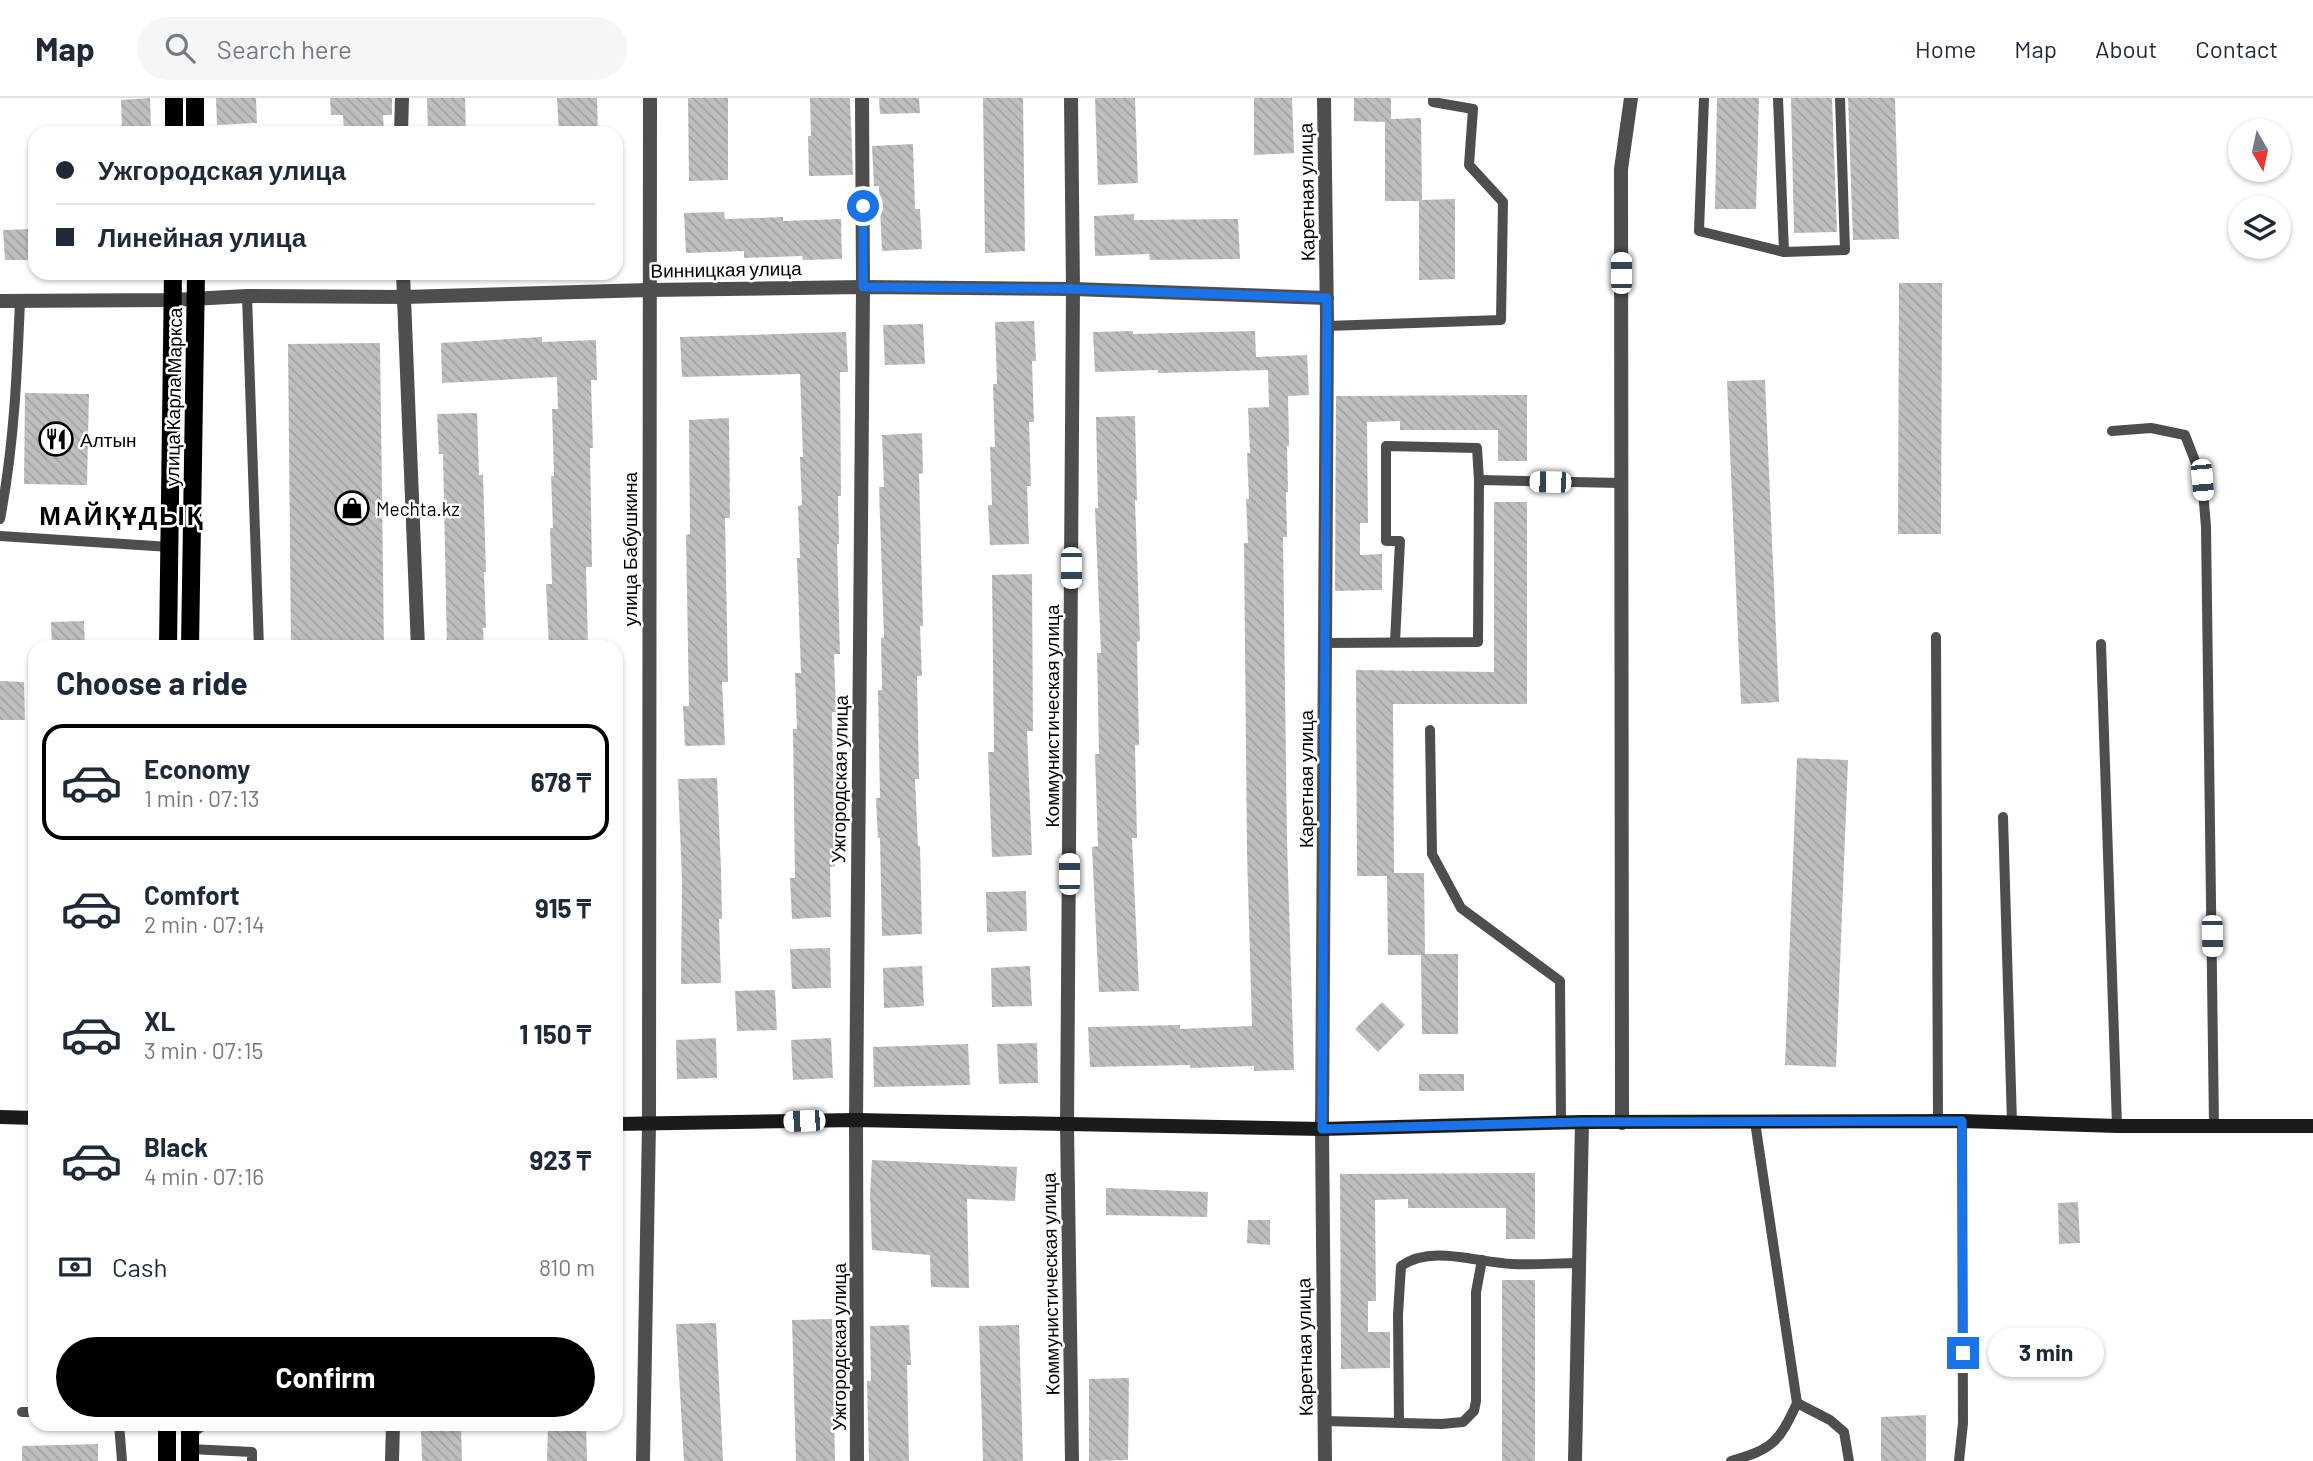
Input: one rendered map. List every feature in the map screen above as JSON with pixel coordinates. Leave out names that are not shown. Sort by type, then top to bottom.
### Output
[{"type":"main road","points":[[174,98],[174,126]]},
{"type":"main road","points":[[195,98],[195,126]]},
{"type":"main road","name":"улица Карла Маркса","points":[[168,640],[173,280]]},
{"type":"main road","name":"улица Карла Маркса","points":[[190,640],[196,280]]},
{"type":"main road","points":[[0,1117],[28,1118]]},
{"type":"main road","points":[[623,1124],[856,1120],[1322,1129],[1561,1122],[1962,1121],[2117,1126],[2313,1126]]},
{"type":"main road","points":[[167,1431],[167,1461]]},
{"type":"street","points":[[401,126],[402,98]]},
{"type":"street","name":"улица Бабушкина","points":[[643,1461],[649,1124],[650,98]]},
{"type":"street","name":"Ужгородская улица","points":[[857,1461],[856,1120],[863,287],[862,98]]},
{"type":"street","name":"Коммунистическая улица","points":[[1071,98],[1073,289],[1067,1125],[1072,1461]]},
{"type":"street","name":"Каретная улица","points":[[1324,98],[1327,298],[1322,1129],[1325,1461]]},
{"type":"street","points":[[1622,1123],[1621,169],[1631,98]]},
{"type":"street","points":[[403,280],[418,640]]},
{"type":"street","name":"Винницкая улица","points":[[0,301],[863,287],[1073,289],[1327,298]]},
{"type":"street","points":[[1575,1461],[1582,1122]]},
{"type":"street","points":[[392,1461],[393,1431]]},
{"type":"lane","points":[[1327,326],[1501,320],[1503,202],[1469,165],[1472,109],[1433,102],[1433,98]]},
{"type":"lane","points":[[1704,98],[1699,231],[1784,252],[1845,250],[1840,98]]},
{"type":"lane","points":[[1777,98],[1784,252]]},
{"type":"lane","points":[[247,296],[259,640]]},
{"type":"lane","points":[[0,519],[7,484],[20,301]]},
{"type":"lane","points":[[2112,431],[2151,428],[2185,435],[2202,480],[2206,527],[2214,1126]]},
{"type":"lane","points":[[1325,643],[1478,642],[1478,448],[1386,446],[1386,541],[1400,541],[1395,642]]},
{"type":"lane","points":[[1479,480],[1621,483]]},
{"type":"lane","points":[[0,536],[170,547]]},
{"type":"lane","points":[[1936,637],[1938,1121]]},
{"type":"lane","points":[[2101,644],[2117,1126]]},
{"type":"lane","points":[[1430,730],[1432,854],[1461,908],[1560,981],[1561,1122]]},
{"type":"lane","points":[[2003,817],[2012,1123]]},
{"type":"lane","points":[[1958,1461],[1963,1423],[1962,1121]]},
{"type":"lane","points":[[1731,1461],[1760,1453],[1783,1433],[1797,1403],[1755,1122]]},
{"type":"lane","points":[[1399,1422],[1398,1315],[1401,1266],[1412,1259],[1425,1256],[1511,1264],[1579,1263]]},
{"type":"lane","points":[[1324,1421],[1464,1422],[1474,1411],[1476,1292],[1482,1260]]},
{"type":"lane","points":[[1797,1403],[1830,1420],[1844,1432],[1849,1461]]},
{"type":"lane","points":[[22,1412],[28,1412]]},
{"type":"lane","points":[[120,1431],[122,1461]]},
{"type":"lane","points":[[193,1439],[252,1452],[252,1461]]},
{"type":"building","points":[[150,98],[151,126],[122,126],[121,100]]},
{"type":"building","points":[[216,98],[256,98],[257,123],[217,125]]},
{"type":"building","points":[[330,98],[392,98],[392,115],[383,115],[384,126],[344,126],[343,115],[331,115]]},
{"type":"building","points":[[427,98],[465,98],[466,126],[428,126]]},
{"type":"building","points":[[557,98],[597,98],[598,126],[559,126]]},
{"type":"building","points":[[688,98],[728,98],[728,180],[689,181]]},
{"type":"building","points":[[810,98],[850,98],[853,175],[809,176]]},
{"type":"building","points":[[879,98],[919,98],[920,113],[880,114]]},
{"type":"building","points":[[983,98],[1023,98],[1025,251],[985,253]]},
{"type":"building","points":[[1095,98],[1135,98],[1138,183],[1098,185]]},
{"type":"building","points":[[1254,98],[1292,98],[1294,153],[1254,155]]},
{"type":"building","points":[[1354,98],[1391,98],[1391,119],[1421,118],[1422,200],[1455,199],[1455,279],[1419,280],[1419,201],[1385,201],[1385,122],[1354,121]]},
{"type":"building","points":[[1717,98],[1759,98],[1756,209],[1715,209]]},
{"type":"building","points":[[1791,98],[1832,98],[1837,232],[1794,233]]},
{"type":"building","points":[[1848,98],[1895,98],[1899,239],[1853,240]]},
{"type":"building","points":[[913,144],[915,209],[920,209],[922,249],[882,251],[879,186],[874,186],[872,146]]},
{"type":"building","points":[[724,212],[725,219],[841,219],[842,259],[803,260],[802,256],[744,258],[744,251],[686,253],[684,213]]},
{"type":"building","points":[[1134,214],[1134,220],[1238,219],[1240,259],[1150,260],[1149,254],[1095,256],[1094,216]]},
{"type":"building","points":[[28,229],[28,260],[5,260],[3,230]]},
{"type":"building","points":[[1899,283],[1942,283],[1941,534],[1898,534]]},
{"type":"building","points":[[1034,321],[1034,422],[1029,422],[1031,486],[1027,486],[1029,544],[990,545],[990,447],[995,447],[993,384],[997,384],[995,322]]},
{"type":"building","points":[[923,324],[925,364],[885,365],[883,325]]},
{"type":"building","points":[[1133,331],[1133,334],[1255,331],[1256,357],[1307,355],[1309,395],[1288,396],[1287,537],[1283,537],[1287,840],[1294,1070],[1254,1071],[1254,1066],[1190,1068],[1190,1065],[1090,1067],[1088,1027],[1180,1025],[1180,1029],[1252,1026],[1247,853],[1244,543],[1248,543],[1248,408],[1269,407],[1268,370],[1095,372],[1093,332]]},
{"type":"building","points":[[846,332],[848,372],[840,372],[841,496],[838,496],[837,544],[840,654],[834,654],[836,712],[832,712],[835,866],[830,867],[831,917],[792,919],[790,878],[795,878],[793,729],[797,729],[795,673],[801,673],[797,558],[800,558],[798,506],[802,505],[800,457],[803,457],[800,374],[682,377],[680,337]]},
{"type":"building","points":[[542,337],[542,342],[596,340],[597,380],[591,380],[592,567],[586,567],[588,640],[549,640],[546,584],[552,584],[552,409],[558,409],[557,377],[442,383],[441,343]]},
{"type":"building","points":[[380,343],[384,640],[291,640],[288,344]]},
{"type":"building","points":[[1765,380],[1779,702],[1741,704],[1727,381]]},
{"type":"building","name":"Алтын","points":[[25,393],[89,394],[87,485],[24,484]]},
{"type":"building","points":[[1527,395],[1527,461],[1498,461],[1498,430],[1400,430],[1400,421],[1367,422],[1368,523],[1360,523],[1360,555],[1382,554],[1382,590],[1335,591],[1336,396]]},
{"type":"building","points":[[477,413],[479,475],[483,475],[486,572],[484,640],[447,640],[443,454],[439,454],[437,414]]},
{"type":"building","points":[[1135,416],[1140,641],[1137,642],[1139,745],[1135,745],[1137,838],[1132,838],[1139,991],[1099,992],[1092,847],[1098,846],[1095,754],[1099,754],[1097,653],[1101,653],[1095,508],[1098,508],[1096,417]]},
{"type":"building","points":[[729,418],[730,518],[725,518],[728,682],[722,682],[725,745],[685,746],[683,706],[689,706],[686,535],[690,534],[689,420]]},
{"type":"building","points":[[922,433],[923,473],[919,474],[922,676],[917,676],[919,779],[915,779],[922,934],[882,936],[880,838],[876,798],[880,798],[878,690],[882,690],[881,638],[884,637],[879,487],[884,487],[882,435]]},
{"type":"building","points":[[1494,502],[1527,502],[1527,704],[1393,704],[1394,873],[1424,873],[1425,954],[1458,954],[1458,1034],[1422,1034],[1421,955],[1388,955],[1387,876],[1357,876],[1356,670],[1494,672]]},
{"type":"building","points":[[1032,574],[1033,731],[1027,731],[1032,855],[992,857],[988,752],[994,752],[992,575]]},
{"type":"building","points":[[84,621],[85,640],[52,640],[51,622]]},
{"type":"building","points":[[0,681],[24,682],[25,720],[0,720]]},
{"type":"building","points":[[1797,758],[1848,760],[1836,1067],[1785,1065]]},
{"type":"building","points":[[717,778],[722,919],[719,919],[721,983],[681,984],[682,881],[678,779]]},
{"type":"building","points":[[1026,891],[1027,931],[987,932],[986,892]]},
{"type":"building","points":[[830,948],[831,988],[792,989],[790,949]]},
{"type":"building","points":[[922,966],[924,1006],[884,1008],[883,968]]},
{"type":"building","points":[[1030,966],[1032,1006],[992,1007],[991,968]]},
{"type":"building","points":[[775,990],[777,1030],[737,1031],[735,991]]},
{"type":"building","points":[[1382,1002],[1405,1025],[1378,1052],[1355,1029]]},
{"type":"building","points":[[716,1038],[717,1078],[677,1079],[676,1040]]},
{"type":"building","points":[[831,1038],[833,1078],[793,1080],[791,1040]]},
{"type":"building","points":[[1037,1043],[1038,1083],[999,1084],[997,1044]]},
{"type":"building","points":[[968,1044],[970,1085],[874,1087],[873,1047]]},
{"type":"building","points":[[1419,1074],[1464,1074],[1464,1091],[1419,1091]]},
{"type":"building","points":[[872,1160],[1017,1167],[1015,1201],[967,1199],[969,1288],[931,1287],[930,1255],[872,1250]]},
{"type":"building","points":[[1535,1173],[1535,1239],[1506,1239],[1506,1208],[1408,1208],[1408,1199],[1375,1200],[1376,1301],[1368,1301],[1368,1332],[1390,1332],[1390,1368],[1341,1369],[1340,1174]]},
{"type":"building","points":[[1106,1188],[1208,1192],[1207,1217],[1106,1215]]},
{"type":"building","points":[[2078,1202],[2080,1243],[2059,1244],[2058,1203]]},
{"type":"building","points":[[1248,1220],[1270,1220],[1270,1245],[1247,1243]]},
{"type":"building","points":[[1502,1280],[1535,1280],[1535,1461],[1502,1461]]},
{"type":"building","points":[[832,1319],[835,1461],[796,1461],[792,1320]]},
{"type":"building","points":[[716,1323],[723,1461],[684,1461],[676,1324]]},
{"type":"building","points":[[909,1325],[909,1461],[869,1461],[867,1381],[871,1381],[870,1326]]},
{"type":"building","points":[[1019,1325],[1023,1461],[983,1461],[979,1326]]},
{"type":"building","points":[[1129,1378],[1128,1460],[1089,1461],[1089,1379]]},
{"type":"building","points":[[1926,1415],[1926,1461],[1881,1461],[1881,1417]]},
{"type":"building","points":[[421,1431],[461,1431],[462,1461],[422,1461]]},
{"type":"building","points":[[548,1431],[586,1431],[587,1461],[547,1461]]},
{"type":"building","points":[[98,1444],[98,1461],[22,1461],[22,1446]]},
{"type":"place","name":"Алтын","points":[[56,439]]},
{"type":"place","name":"Mechta.kz","points":[[352,508]]},
{"type":"district","name":"МАЙҚҰДЫҚ","points":[[122,514]]},
{"type":"route","points":[[863,206],[863,287],[1073,289],[1327,298],[1322,1129],[1582,1122],[1962,1121],[1963,1353]]}]
